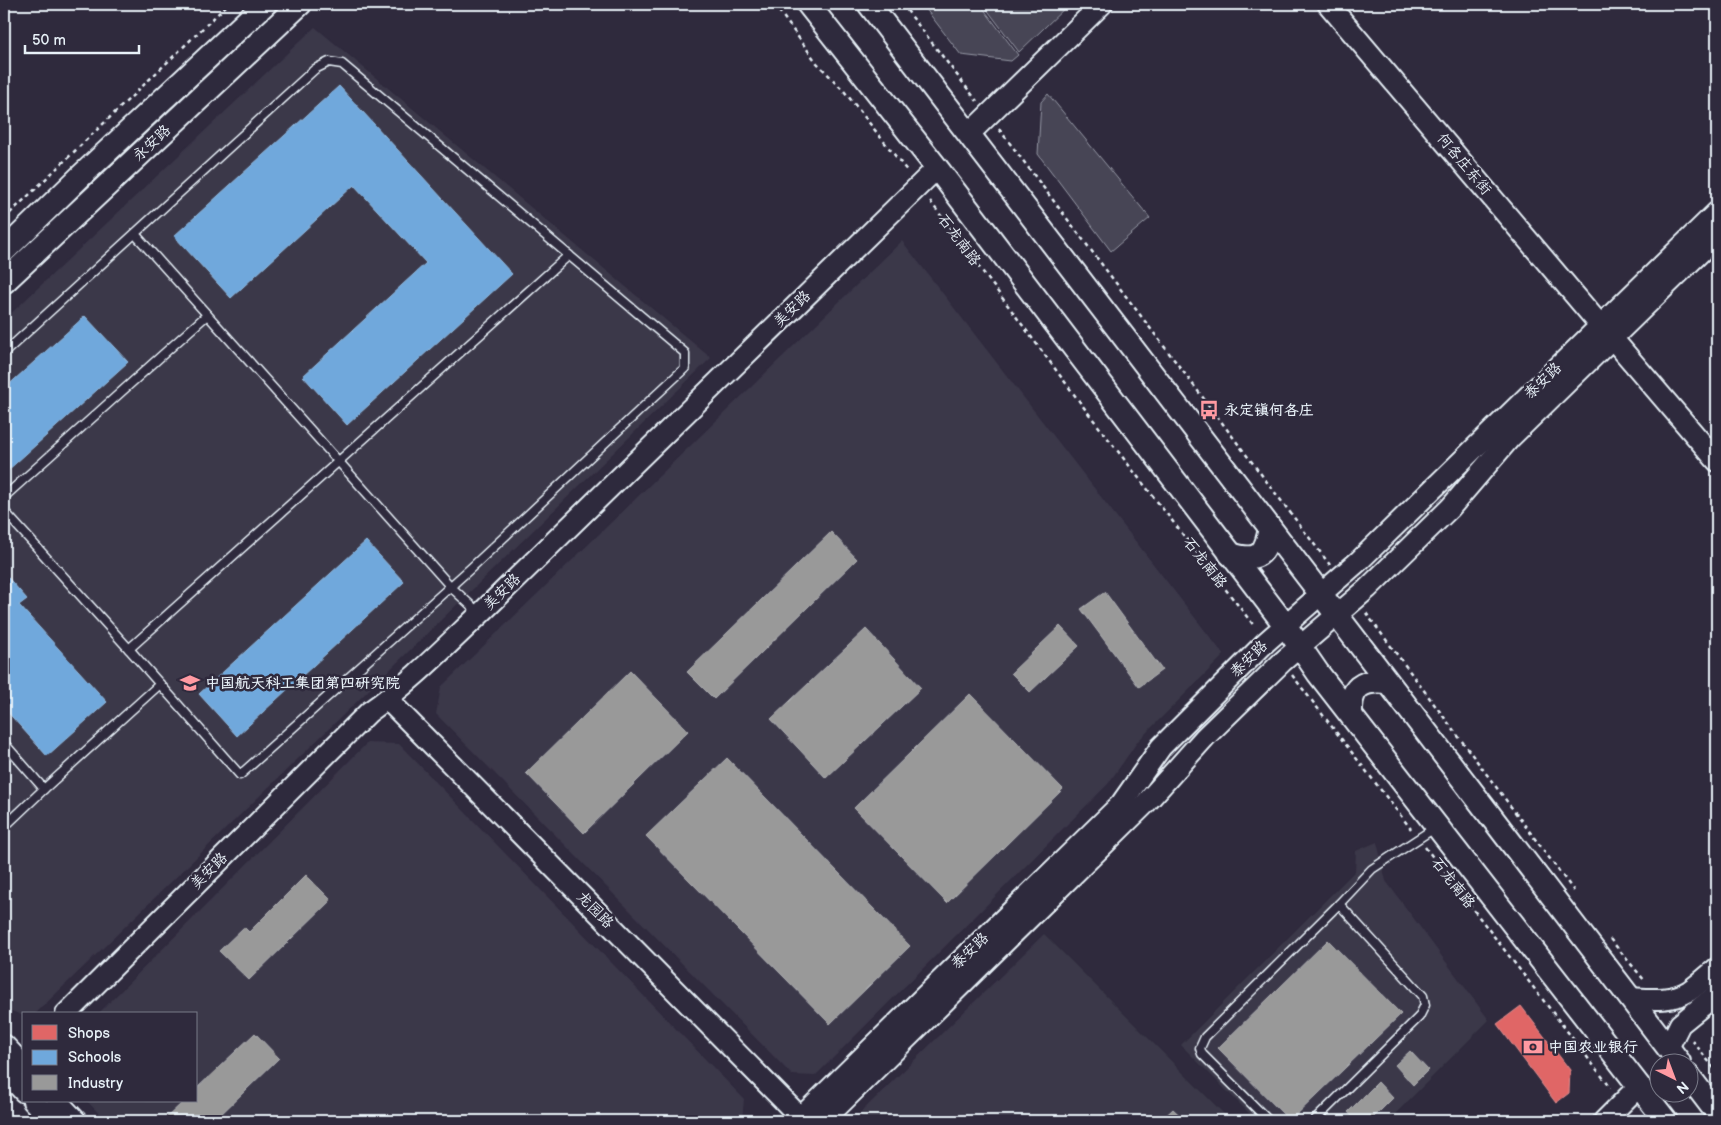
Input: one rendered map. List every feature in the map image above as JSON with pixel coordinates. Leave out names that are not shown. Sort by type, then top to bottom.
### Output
[{"type":"main road","name":"永安路","points":[[4,251],[88,169],[265,4]]},
{"type":"main road","name":"永安路","points":[[4,282],[300,4]]},
{"type":"main road","name":"石龙南路","points":[[808,4],[937,168],[1351,714],[1666,1121]]},
{"type":"main road","points":[[869,4],[1671,1052]]},
{"type":"main road","points":[[1230,554],[1242,558],[1255,557],[1265,550],[1270,528]]},
{"type":"main road","points":[[1351,714],[1351,702],[1355,690],[1363,683],[1375,680],[1387,682]]},
{"type":"main road","points":[[1698,1088],[1717,1113]]},
{"type":"street","points":[[970,134],[988,114],[1102,4]]},
{"type":"street","name":"何各庄东街","points":[[1328,4],[1717,461]]},
{"type":"street","name":"美安路","points":[[68,1012],[369,712],[387,699],[480,614],[937,168]]},
{"type":"street","name":"泰安路","points":[[820,1121],[840,1104],[1146,803],[1204,737],[1282,662],[1355,599],[1450,508],[1606,331],[1717,212]]},
{"type":"street","name":"泰安路","points":[[800,1120],[1121,804],[1160,747],[1266,642],[1360,560],[1606,331],[1717,236]]},
{"type":"street","name":"龙园路","points":[[387,699],[800,1120]]},
{"type":"street","points":[[1630,998],[1660,999],[1677,996],[1688,991],[1717,968]]},
{"type":"street","points":[[1674,1052],[1680,1024],[1717,994]]},
{"type":"street","points":[[4,1044],[22,1087]]},
{"type":"street","points":[[1604,1121],[1639,1086]]},
{"type":"street","points":[[34,1102],[52,1121]]},
{"type":"street","points":[[59,1102],[76,1121]]},
{"type":"lane","points":[[4,353],[315,69],[329,62],[342,64],[685,353],[685,368],[451,587],[240,775],[129,649],[4,512]]},
{"type":"lane","points":[[135,234],[451,587],[480,614]]},
{"type":"lane","points":[[129,649],[568,255]]},
{"type":"lane","points":[[4,497],[207,315]]},
{"type":"lane","points":[[4,827],[44,788],[160,684]]},
{"type":"lane","points":[[4,743],[44,788]]},
{"type":"lane","points":[[1269,1121],[1202,1054],[1200,1048],[1204,1037],[1372,869],[1438,826]]},
{"type":"lane","points":[[1314,1121],[1419,1017],[1425,1005],[1423,996],[1339,904]]},
{"type":"path","points":[[4,219],[228,4]]},
{"type":"path","name":"石龙南路","points":[[774,4],[817,63],[844,90],[1085,409],[1266,642]]},
{"type":"path","points":[[902,4],[988,114],[1340,577]]},
{"type":"path","points":[[1355,599],[1578,896]]},
{"type":"path","name":"石龙南路","points":[[1282,662],[1623,1103]]},
{"type":"path","points":[[1607,935],[1660,999]]},
{"type":"path","points":[[1680,1024],[1717,1072]]},
{"type":"shaded area","points":[[922,4],[980,4],[1018,55],[1011,61],[961,55]]},
{"type":"shaded area","points":[[983,4],[1069,4],[1019,52]]},
{"type":"shaded area","name":"中国航天科工集团第四研究院","points":[[315,27],[711,358],[37,1012],[22,1012],[22,1015],[4,1008],[4,320]]},
{"type":"shaded area","points":[[1048,94],[1150,218],[1111,251],[1038,154],[1041,102]]},
{"type":"shaded area","points":[[902,241],[1224,655],[1138,741],[1108,784],[815,1076],[792,1075],[436,714],[441,687]]},
{"type":"shaded area","points":[[367,743],[399,744],[744,1099],[742,1121],[106,1121],[88,1102],[198,1102],[198,1012],[100,1012]]},
{"type":"shaded area","points":[[1377,842],[1386,881],[1489,1020],[1388,1121],[1257,1121],[1181,1045],[1355,871],[1356,851]]},
{"type":"shaded area","points":[[1044,934],[1225,1115],[1219,1121],[862,1121],[861,1112]]},
{"type":"building: Shops","name":"中国农业银行","points":[[1521,1006],[1570,1070],[1569,1093],[1556,1103],[1497,1024]]},
{"type":"building: Schools","points":[[339,86],[512,274],[347,425],[303,376],[426,263],[354,185],[231,298],[174,236]]},
{"type":"building: Schools","points":[[85,316],[128,362],[6,472],[4,470],[4,389]]},
{"type":"building: Schools","points":[[366,541],[404,582],[237,736],[199,694]]},
{"type":"building: Schools","points":[[4,573],[27,599],[19,605],[107,702],[47,756],[4,708]]},
{"type":"building: Industry","points":[[831,532],[857,559],[714,699],[687,672]]},
{"type":"building: Industry","points":[[1105,592],[1162,670],[1139,687],[1081,609]]},
{"type":"building: Industry","points":[[1060,626],[1079,646],[1030,692],[1011,673]]},
{"type":"building: Industry","points":[[866,629],[921,688],[826,778],[771,719]]},
{"type":"building: Industry","points":[[630,671],[688,731],[584,833],[526,773]]},
{"type":"building: Industry","points":[[970,694],[1063,789],[947,903],[854,808]]},
{"type":"building: Industry","points":[[727,758],[910,946],[830,1024],[646,836]]},
{"type":"building: Industry","points":[[306,875],[331,900],[249,980],[219,951],[244,927],[249,932]]},
{"type":"building: Industry","points":[[1328,940],[1401,1014],[1290,1121],[1218,1048]]},
{"type":"building: Industry","points":[[255,1033],[279,1058],[214,1121],[163,1121],[183,1102],[198,1102],[198,1087]]},
{"type":"building: Industry","points":[[1410,1051],[1428,1070],[1413,1085],[1395,1065]]},
{"type":"building: Industry","points":[[1378,1082],[1393,1098],[1370,1121],[1356,1121],[1348,1112]]},
{"type":"building: Industry","points":[[1173,1109],[1186,1121],[1160,1121]]},
{"type":"place","name":"永定镇何各庄","points":[[1209,410]]},
{"type":"place","name":"中国航天科工集团第四研究院","points":[[190,683]]},
{"type":"place","name":"中国农业银行","points":[[1533,1047]]}]
